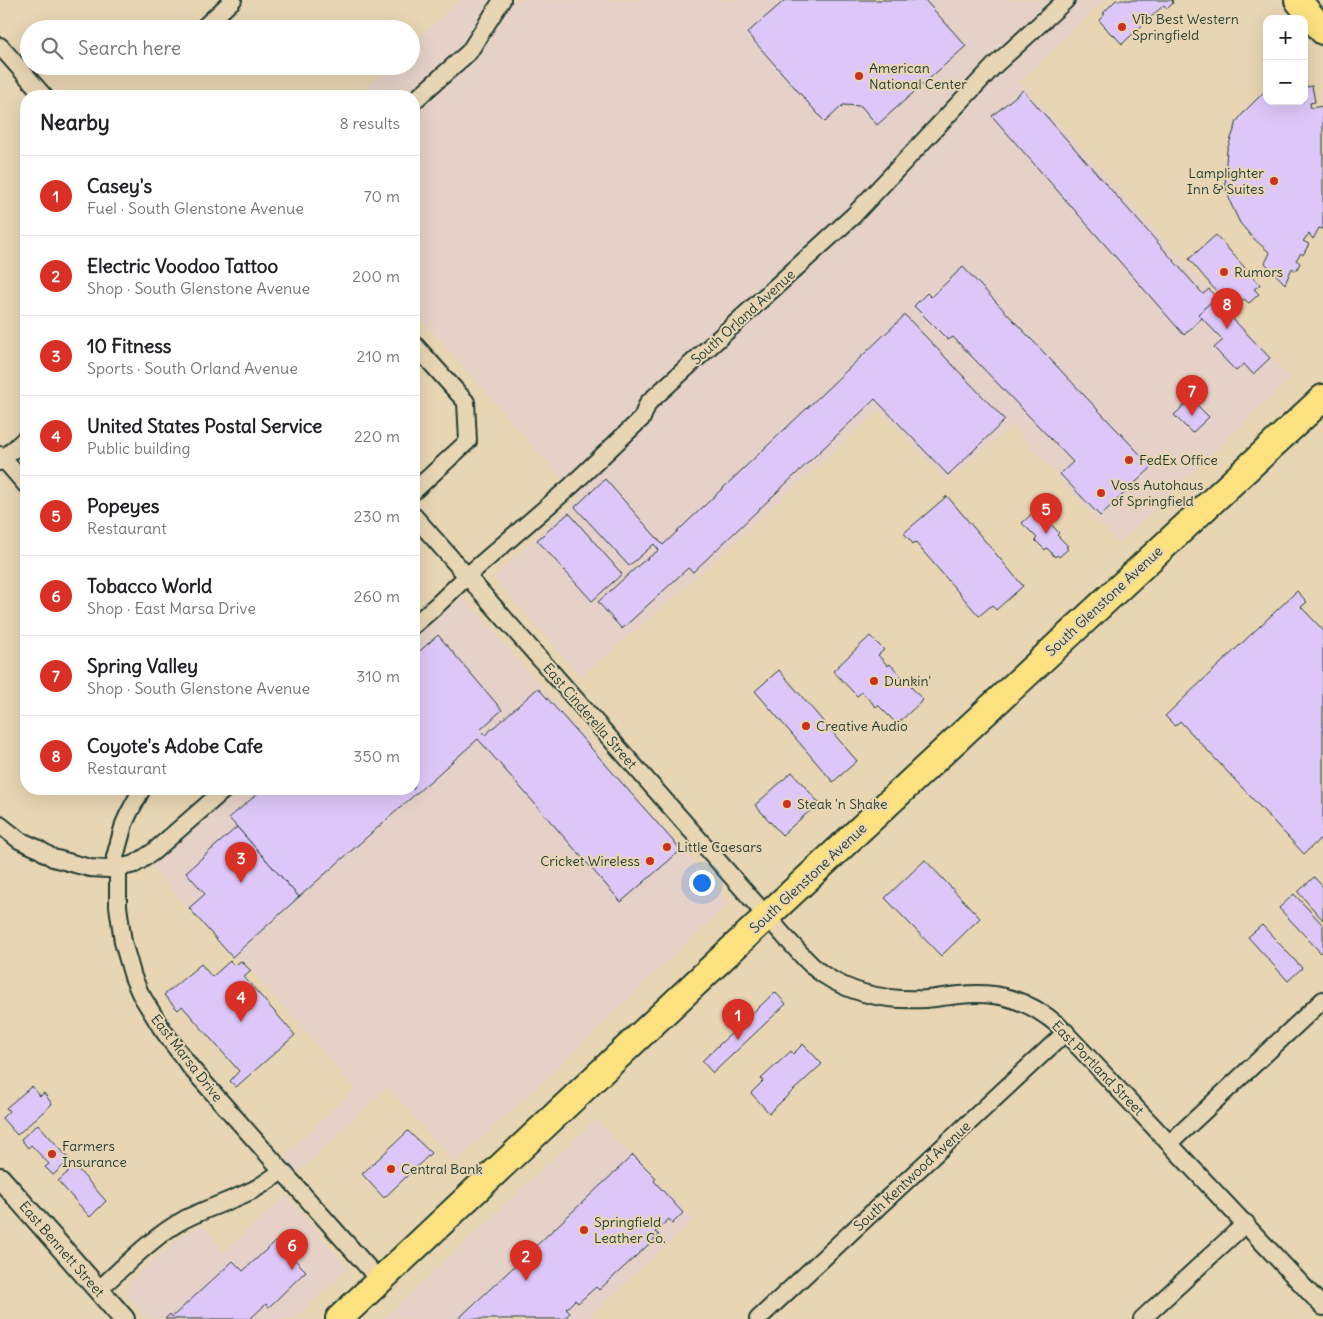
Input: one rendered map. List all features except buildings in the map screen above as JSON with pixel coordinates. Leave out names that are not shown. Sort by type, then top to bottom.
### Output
[{"type":"main road","points":[[1298,0],[1321,29]]},
{"type":"main road","name":"South Glenstone Avenue","points":[[339,1319],[767,916],[1323,398]]},
{"type":"street","points":[[212,20],[233,0]]},
{"type":"street","points":[[420,96],[469,52],[502,0]]},
{"type":"street","name":"South Orland Avenue","points":[[420,619],[571,486],[642,418],[648,403],[853,216],[994,66],[1066,0]]},
{"type":"street","points":[[0,46],[20,69]]},
{"type":"street","points":[[26,75],[39,90]]},
{"type":"street","points":[[420,351],[466,402],[468,441],[420,486]]},
{"type":"street","points":[[20,443],[1,458],[20,479]]},
{"type":"street","name":"East Cinderella Street","points":[[420,523],[767,916]]},
{"type":"street","name":"East Marsa Drive","points":[[139,795],[124,824],[115,857],[118,868],[119,924],[127,960],[140,993],[162,1029],[191,1068],[380,1281]]},
{"type":"street","points":[[0,825],[18,840],[53,858],[90,868],[118,868],[135,864],[153,852],[219,795]]},
{"type":"street","name":"East Portland Street","points":[[767,916],[823,975],[864,994],[895,999],[926,999],[972,994],[1001,996],[1039,1010],[1066,1032],[1322,1302]]},
{"type":"street","points":[[1170,1143],[1323,1000]]},
{"type":"street","name":"South Kentwood Avenue","points":[[758,1319],[1066,1032]]},
{"type":"street","points":[[98,1290],[175,1225],[200,1212],[251,1191],[282,1171]]},
{"type":"street","name":"East Bennett Street","points":[[0,1178],[124,1319]]},
{"type":"street","points":[[1142,1319],[1246,1223]]},
{"type":"shaded area","points":[[459,0],[1104,0],[1020,82],[1290,378],[1119,544],[1012,425],[947,482],[880,409],[672,599],[581,677],[493,577],[579,498],[420,318],[420,90],[365,90],[381,75],[420,75],[420,37]]},
{"type":"shaded area","points":[[463,596],[729,903],[549,1076],[455,1163],[388,1087],[297,1173],[282,1158],[355,1088],[238,955],[233,959],[150,864],[233,795],[420,795],[420,634]]},
{"type":"shaded area","points":[[596,1119],[694,1220],[587,1319],[383,1319]]},
{"type":"shaded area","points":[[286,1195],[348,1268],[294,1319],[147,1319],[127,1296],[129,1283],[151,1261],[182,1235],[203,1225],[224,1252]]},
{"type":"place","name":"Vīb Best Western Springfield","points":[[1122,27]]},
{"type":"place","name":"American National Center","points":[[859,76]]},
{"type":"place","name":"Lamplighter Inn & Suites","points":[[1274,181]]},
{"type":"place","name":"Rumors","points":[[1224,272]]},
{"type":"place","name":"Coyote's Adobe Cafe","points":[[1227,329]]},
{"type":"place","name":"Spring Valley","points":[[1192,416]]},
{"type":"place","name":"FedEx Office","points":[[1129,460]]},
{"type":"place","name":"Voss Autohaus of Springfield","points":[[1101,493]]},
{"type":"place","name":"Popeyes","points":[[1046,534]]},
{"type":"place","name":"Dunkin'","points":[[874,681]]},
{"type":"place","name":"Creative Audio","points":[[806,726]]},
{"type":"place","name":"Steak 'n Shake","points":[[787,804]]},
{"type":"place","name":"Little Caesars","points":[[667,847]]},
{"type":"place","name":"Cricket Wireless","points":[[650,861]]},
{"type":"place","name":"10 Fitness","points":[[241,883]]},
{"type":"place","name":"United States Postal Service","points":[[241,1022]]},
{"type":"place","name":"Casey's","points":[[738,1040]]},
{"type":"place","name":"Farmers Insurance","points":[[52,1154]]},
{"type":"place","name":"Central Bank","points":[[391,1169]]},
{"type":"place","name":"Springfield Leather Co.","points":[[584,1230]]},
{"type":"place","name":"Tobacco World","points":[[292,1270]]},
{"type":"place","name":"Electric Voodoo Tattoo","points":[[526,1281]]}]
